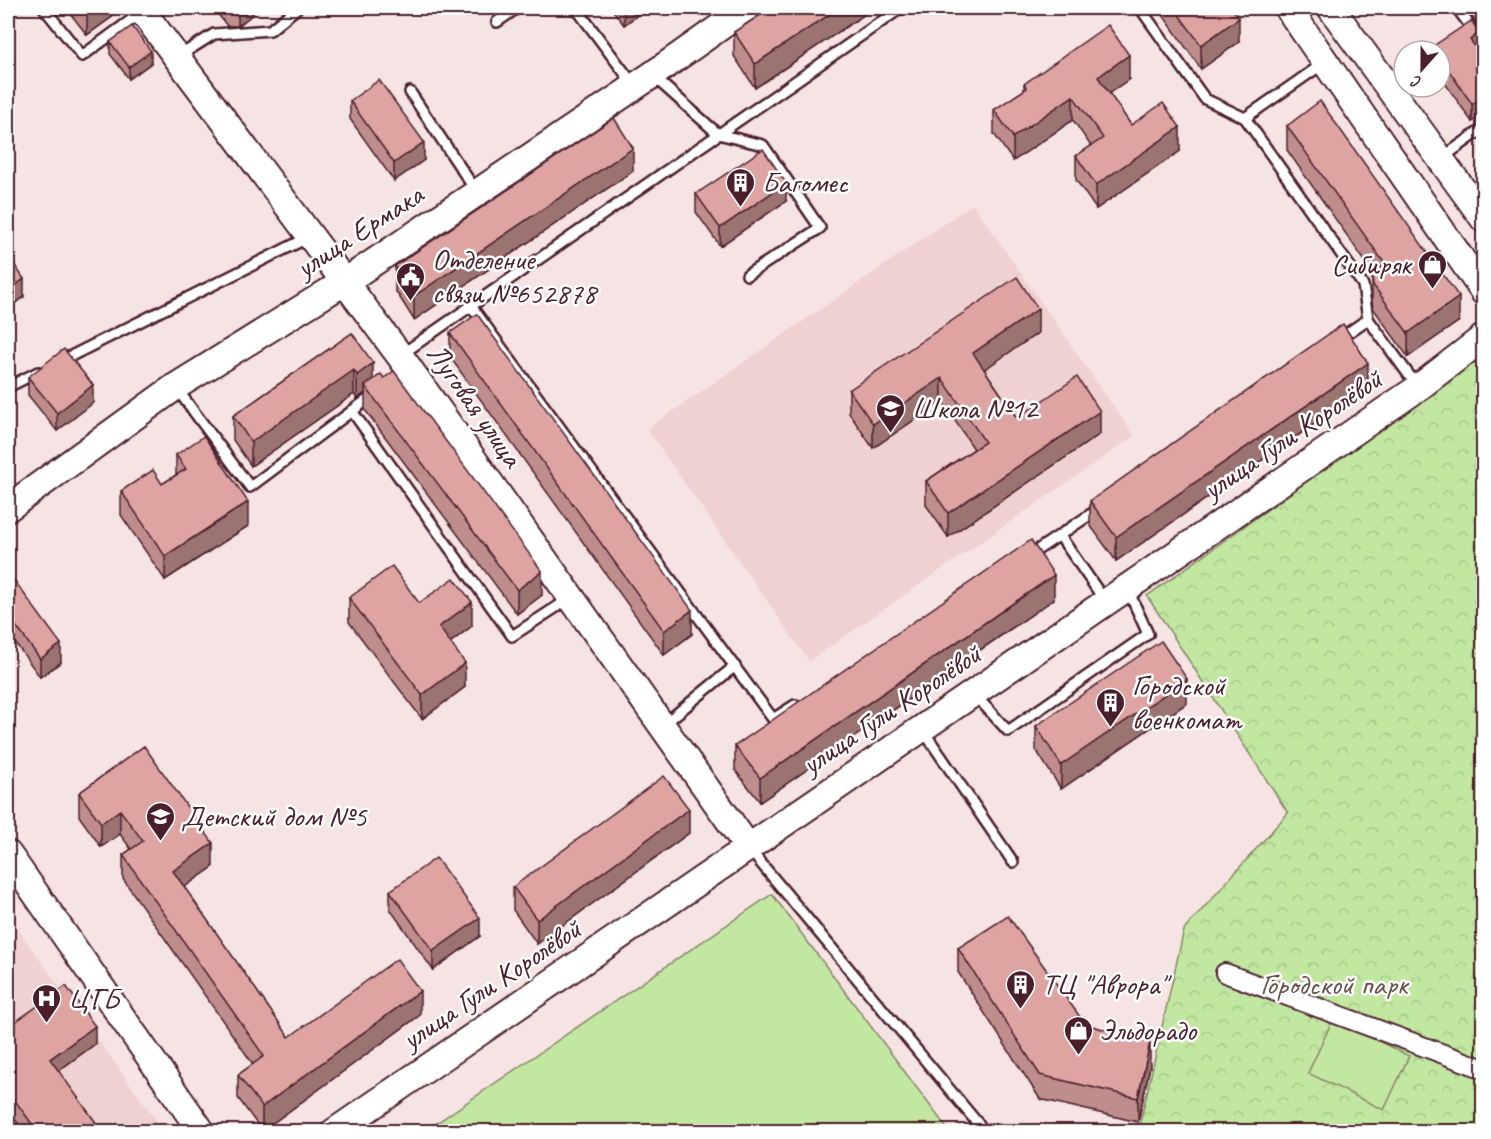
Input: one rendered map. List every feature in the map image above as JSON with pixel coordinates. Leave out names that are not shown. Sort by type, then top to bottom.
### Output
[{"type":"street","name":"улица Ермака","points":[[8,508],[175,387],[346,281],[643,81],[747,8]]},
{"type":"street","points":[[1288,8],[1484,292]]},
{"type":"street","points":[[1331,8],[1484,219]]},
{"type":"street","name":"Луговая улица","points":[[142,9],[346,281],[403,367],[748,847]]},
{"type":"street","name":"улица Гули Королёвой","points":[[334,1131],[1418,388],[1484,337]]},
{"type":"street","points":[[8,854],[202,1131]]},
{"type":"street","points":[[1225,973],[1484,1069]]},
{"type":"lane","points":[[44,8],[82,56],[142,9]]},
{"type":"lane","points":[[177,57],[214,34],[270,30],[297,8]]},
{"type":"lane","points":[[497,22],[517,8]]},
{"type":"lane","points":[[576,8],[643,81],[718,134],[763,145],[820,228],[747,275]]},
{"type":"lane","points":[[403,367],[471,306],[901,8]]},
{"type":"lane","points":[[1140,8],[1205,99],[1245,118],[1363,285],[1368,319],[1418,388]]},
{"type":"lane","points":[[1457,8],[1484,45]]},
{"type":"lane","points":[[1245,118],[1326,62]]},
{"type":"lane","points":[[410,92],[477,193]]},
{"type":"lane","points":[[1440,160],[1484,129]]},
{"type":"lane","points":[[54,364],[310,236]]},
{"type":"lane","points":[[471,306],[773,719],[802,700]]},
{"type":"lane","points":[[1329,346],[1368,319]]},
{"type":"lane","points":[[8,380],[12,385],[44,369]]},
{"type":"lane","points":[[175,387],[250,487],[381,390]]},
{"type":"lane","points":[[352,411],[513,636],[570,597]]},
{"type":"lane","points":[[1020,562],[1108,502]]},
{"type":"lane","points":[[1060,536],[1106,602]]},
{"type":"lane","points":[[973,693],[1008,731],[1148,634],[1127,588]]},
{"type":"lane","points":[[661,726],[735,666]]},
{"type":"lane","points":[[921,728],[1013,862]]},
{"type":"lane","points":[[748,847],[985,1131]]},
{"type":"shaded area","name":"Школа №12","points":[[973,204],[1134,436],[809,661],[647,429]]},
{"type":"shaded area","name":"ЦГБ","points":[[8,916],[164,1131],[8,1131]]},
{"type":"green space","name":"Городской парк","points":[[1483,355],[1483,1131],[1138,1132],[1184,930],[1288,813],[1147,596]]},
{"type":"green space","points":[[772,894],[949,1131],[425,1131]]},
{"type":"green space","points":[[1333,1019],[1409,1056],[1384,1110],[1308,1073]]},
{"type":"building","points":[[222,8],[245,8],[238,13],[227,14]]},
{"type":"building","points":[[771,8],[839,8],[755,64],[734,32]]},
{"type":"building","points":[[1174,8],[1232,8],[1239,18],[1201,45]]},
{"type":"building","points":[[1471,21],[1480,32],[1470,40],[1484,59],[1484,96],[1472,104],[1452,75],[1452,39],[1444,39]]},
{"type":"building","points":[[1108,25],[1129,55],[1098,77],[1131,125],[1163,103],[1180,127],[1096,185],[1076,156],[1103,138],[1073,96],[1013,137],[994,110],[1027,88],[1024,84]]},
{"type":"building","points":[[132,26],[151,51],[129,67],[110,42]]},
{"type":"building","points":[[379,80],[424,142],[394,163],[350,101]]},
{"type":"building","points":[[1320,101],[1459,297],[1408,333],[1373,285],[1372,276],[1385,264],[1287,126]]},
{"type":"building","points":[[614,118],[633,148],[414,296],[395,266]]},
{"type":"building","points":[[763,149],[786,183],[720,228],[696,194]]},
{"type":"building","points":[[8,255],[24,279],[8,290]]},
{"type":"building","points":[[1017,277],[1038,309],[973,353],[1017,418],[1077,377],[1100,411],[948,513],[926,481],[985,442],[942,378],[873,424],[849,390]]},
{"type":"building","points":[[477,314],[692,610],[664,631],[450,333]]},
{"type":"building","points":[[1343,324],[1368,363],[1116,537],[1090,501]]},
{"type":"building","points":[[352,333],[373,363],[357,375],[354,370],[251,442],[233,416]]},
{"type":"building","points":[[64,349],[93,385],[57,413],[28,377]]},
{"type":"building","points":[[394,371],[542,571],[517,590],[365,386],[381,374],[384,378]]},
{"type":"building","points":[[204,436],[248,502],[165,556],[121,491],[153,470],[162,484],[186,469],[176,455]]},
{"type":"building","points":[[1031,540],[1054,575],[760,778],[735,746]]},
{"type":"building","points":[[392,566],[419,603],[454,578],[472,602],[439,627],[465,663],[422,695],[349,598]]},
{"type":"building","points":[[8,572],[61,644],[40,659],[8,615]]},
{"type":"building","points":[[1161,641],[1187,679],[1061,765],[1036,726]]},
{"type":"building","points":[[144,746],[213,843],[173,871],[289,1037],[397,959],[420,991],[262,1107],[238,1075],[264,1056],[123,855],[143,841],[120,810],[101,823],[79,793]]},
{"type":"building","points":[[664,776],[689,809],[537,920],[513,887]]},
{"type":"building","points":[[436,858],[480,918],[433,951],[390,891]]},
{"type":"building","name":"ТЦ \"Аврора\"","points":[[1008,916],[1085,1024],[1150,1042],[1138,1098],[1040,1075],[958,948]]},
{"type":"building","points":[[66,986],[95,1026],[50,1059],[102,1131],[37,1131],[8,1091],[8,1027]]},
{"type":"place","name":"Багомес","points":[[741,208]]},
{"type":"place","name":"Сибиряк","points":[[1432,290]]},
{"type":"place","name":"Отделение связи №652878","points":[[411,302]]},
{"type":"place","name":"Школа №12","points":[[891,434]]},
{"type":"place","name":"Городской военкомат","points":[[1111,728]]},
{"type":"place","name":"Детский дом №5","points":[[160,842]]},
{"type":"place","name":"ТЦ \"Аврора\"","points":[[1021,1010]]},
{"type":"place","name":"ЦГБ","points":[[47,1024]]},
{"type":"place","name":"Эльдорадо","points":[[1078,1056]]}]
